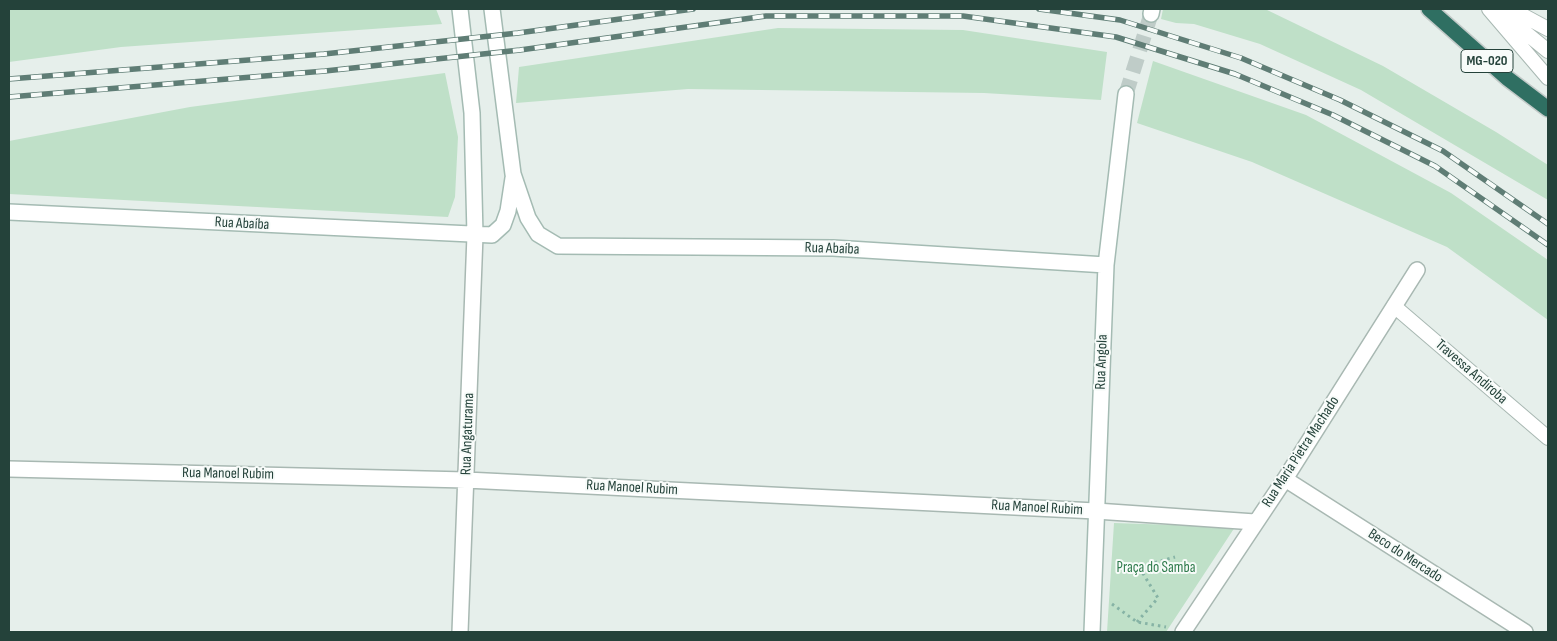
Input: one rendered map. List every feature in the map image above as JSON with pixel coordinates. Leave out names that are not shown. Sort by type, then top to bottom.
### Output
[{"type":"highway","name":"MG-020","points":[[1429,9],[1507,78],[1548,109]]},
{"type":"street","name":"Rua Angaturama","points":[[460,9],[472,113],[475,235],[460,632]]},
{"type":"street","points":[[484,9],[497,38]]},
{"type":"street","points":[[475,235],[492,235],[504,225],[508,211],[513,174],[492,9]]},
{"type":"street","name":"Rua Angola","points":[[1092,632],[1106,265],[1126,94]]},
{"type":"street","name":"Rua Abaíba","points":[[513,174],[528,218],[538,234],[558,246],[833,248],[1106,265]]},
{"type":"street","name":"Rua Abaíba","points":[[9,212],[475,235]]},
{"type":"street","name":"Rua Maria Pietra Machado","points":[[1183,631],[1285,479],[1417,270]]},
{"type":"street","name":"Rua Manoel Rubim","points":[[9,469],[466,480],[1096,511],[1255,522]]},
{"type":"street","name":"Beco do Mercado","points":[[1285,479],[1525,632]]},
{"type":"lane","points":[[1489,9],[1548,78]]},
{"type":"lane","points":[[1497,9],[1548,51]]},
{"type":"lane","points":[[1511,9],[1548,29]]},
{"type":"lane","name":"Travessa Andiroba","points":[[1394,306],[1548,438]]},
{"type":"path","points":[[1137,622],[1158,598],[1139,567],[1174,557]]},
{"type":"path","points":[[1094,589],[1137,622],[1183,631]]},
{"type":"green space","points":[[9,9],[436,9],[442,24],[121,47],[9,62]]},
{"type":"green space","points":[[1163,9],[1265,9],[1383,66],[1496,132],[1548,165],[1548,200],[1361,90],[1260,44],[1194,24],[1176,23],[1161,19]]},
{"type":"green space","points":[[778,28],[963,30],[1107,52],[1101,100],[984,93],[688,89],[516,103],[519,67]]},
{"type":"green space","points":[[1153,61],[1306,115],[1451,193],[1548,260],[1548,320],[1447,247],[1252,162],[1137,123]]},
{"type":"green space","points":[[445,73],[458,137],[455,197],[448,217],[9,194],[9,141],[190,107]]},
{"type":"green space","name":"Praça do Samba","points":[[1114,523],[1235,527],[1166,632],[1107,632]]},
{"type":"tunnel","points":[[1126,94],[1151,14]]},
{"type":"railway","points":[[9,79],[324,54],[518,33],[693,9]]},
{"type":"railway","points":[[1039,9],[1120,20],[1241,58],[1340,100],[1443,151],[1548,224]]},
{"type":"railway","points":[[9,97],[325,71],[520,50],[766,16],[963,16],[1116,37],[1235,74],[1333,115],[1435,166],[1548,245]]}]
